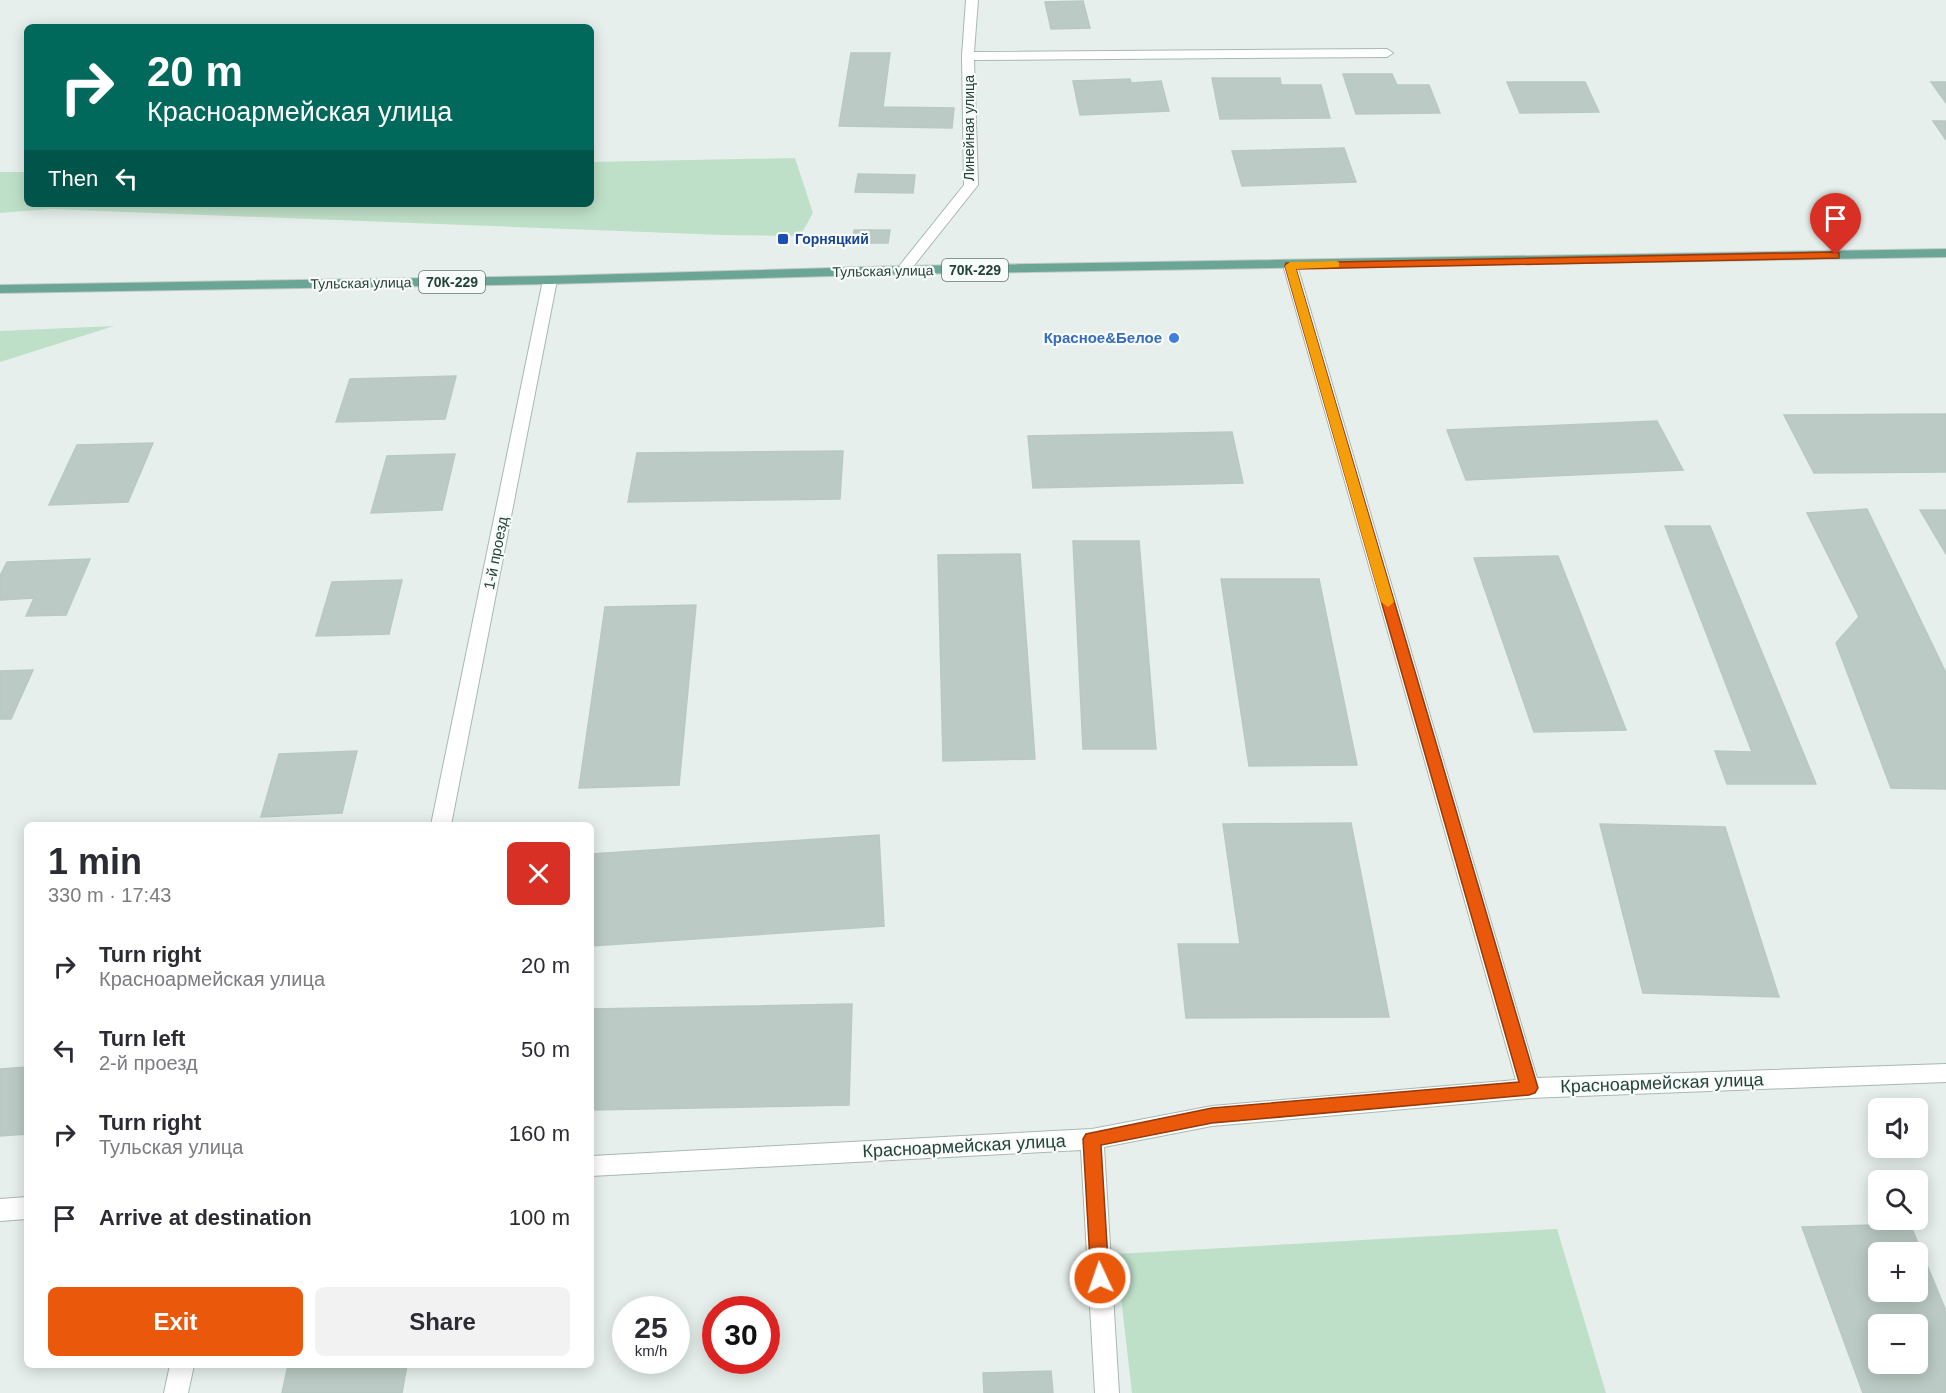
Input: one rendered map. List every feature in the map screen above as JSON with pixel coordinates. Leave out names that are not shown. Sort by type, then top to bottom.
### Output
[{"type":"main road","name":"Тульская улица","points":[[0,289],[550,280],[903,270],[1290,266],[1946,253]]},
{"type":"street","name":"Линейная улица","points":[[903,270],[971,185],[969,56],[972,0]]},
{"type":"street","points":[[969,56],[1387,53]]},
{"type":"street","points":[[1290,266],[1529,1088]]},
{"type":"street","name":"1-й проезд","points":[[442,822],[550,280]]},
{"type":"street","name":"Красноармейская улица","points":[[594,1166],[1092,1139],[1212,1116],[1529,1088],[1946,1073]]},
{"type":"street","points":[[1092,1139],[1107,1393]]},
{"type":"street","points":[[0,1210],[24,1208]]},
{"type":"street","points":[[176,1393],[181,1368]]},
{"type":"green space","points":[[795,158],[813,213],[800,236],[51,209],[0,213],[0,172],[24,172],[24,207],[594,207],[594,162]]},
{"type":"green space","points":[[114,326],[0,362],[0,331]]},
{"type":"green space","points":[[1557,1229],[1606,1393],[1132,1393],[1116,1254]]},
{"type":"building","points":[[1083,1],[1090,28],[1051,29],[1045,2]]},
{"type":"building","points":[[851,53],[890,53],[883,107],[954,108],[952,128],[839,126]]},
{"type":"building","points":[[1343,74],[1392,74],[1397,85],[1429,85],[1440,113],[1356,114]]},
{"type":"building","points":[[1212,78],[1280,78],[1281,85],[1321,85],[1330,118],[1220,119]]},
{"type":"building","points":[[1130,79],[1131,83],[1161,81],[1169,111],[1080,115],[1073,81]]},
{"type":"building","points":[[1507,82],[1585,82],[1599,112],[1520,113]]},
{"type":"building","points":[[1931,82],[1946,82],[1946,103]]},
{"type":"building","points":[[1933,121],[1946,121],[1946,140]]},
{"type":"building","points":[[1344,148],[1356,182],[1242,186],[1232,151]]},
{"type":"building","points":[[858,174],[915,175],[913,193],[855,192]]},
{"type":"building","points":[[854,230],[890,230],[888,243],[853,243]]},
{"type":"building","points":[[456,376],[445,419],[336,422],[350,379]]},
{"type":"building","points":[[1946,414],[1946,472],[1814,473],[1784,415]]},
{"type":"building","points":[[1657,421],[1683,470],[1466,480],[1447,430]]},
{"type":"building","points":[[1232,432],[1243,483],[1033,488],[1028,436]]},
{"type":"building","points":[[153,443],[128,502],[49,505],[77,445]]},
{"type":"building","points":[[843,451],[840,499],[628,502],[637,453]]},
{"type":"building","points":[[455,454],[442,510],[371,513],[387,456]]},
{"type":"building","points":[[1867,509],[1946,673],[1946,789],[1891,788],[1836,643],[1859,617],[1807,513]]},
{"type":"building","points":[[1920,510],[1946,510],[1946,554]]},
{"type":"building","points":[[1665,526],[1710,526],[1816,784],[1727,784],[1715,751],[1752,752]]},
{"type":"building","points":[[1073,541],[1139,541],[1156,749],[1083,749]]},
{"type":"building","points":[[1020,554],[1035,759],[943,761],[938,555]]},
{"type":"building","points":[[1558,556],[1626,730],[1534,732],[1474,558]]},
{"type":"building","points":[[90,559],[66,615],[26,616],[34,598],[0,600],[0,576],[7,562]]},
{"type":"building","points":[[1221,579],[1319,579],[1357,765],[1249,766]]},
{"type":"building","points":[[402,580],[389,634],[316,636],[332,582]]},
{"type":"building","points":[[696,605],[679,785],[579,788],[605,607]]},
{"type":"building","points":[[33,670],[11,719],[0,719],[0,671]]},
{"type":"building","points":[[357,751],[342,813],[261,817],[279,754]]},
{"type":"building","points":[[1351,823],[1389,1017],[1186,1018],[1178,944],[1240,944],[1223,824]]},
{"type":"building","points":[[1600,824],[1725,827],[1779,997],[1643,993]]},
{"type":"building","points":[[879,835],[884,926],[594,946],[594,854]]},
{"type":"building","points":[[852,1004],[849,1105],[594,1110],[594,1009]]},
{"type":"building","points":[[24,1067],[24,1134],[0,1136],[0,1069]]},
{"type":"building","points":[[1868,1225],[1868,1230],[1912,1230],[1917,1242],[1868,1242],[1868,1302],[1928,1302],[1928,1268],[1946,1311],[1946,1393],[1863,1393],[1802,1227]]},
{"type":"building","points":[[287,1368],[406,1368],[402,1393],[282,1393]]},
{"type":"building","points":[[1051,1371],[1053,1393],[984,1393],[983,1373]]},
{"type":"slow traffic","points":[[1336,265],[1290,266],[1388,602]]},
{"type":"place","name":"Горняцкий","points":[[783,239]]},
{"type":"place","name":"Красное&Белое","points":[[1174,338]]},
{"type":"route","points":[[1100,1278],[1092,1139],[1212,1116],[1529,1088],[1290,266],[1836,255]]}]
